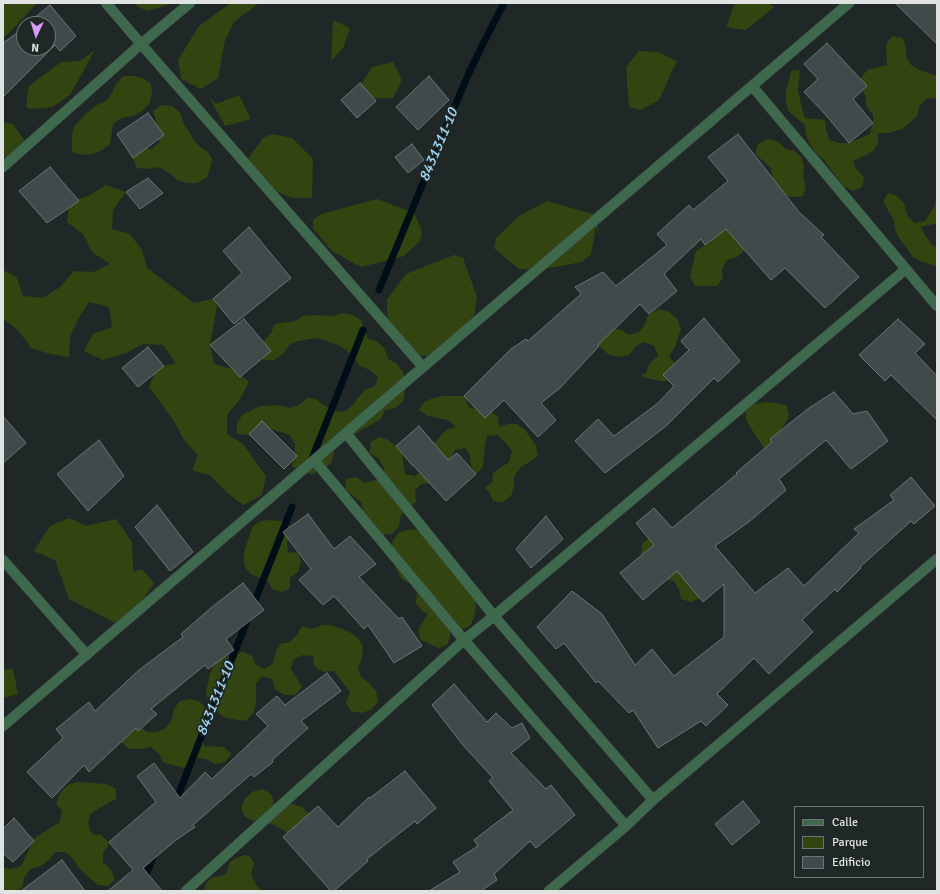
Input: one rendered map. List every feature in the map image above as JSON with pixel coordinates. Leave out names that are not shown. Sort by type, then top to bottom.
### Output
[{"type":"street","points":[[106,3],[423,367]]},
{"type":"street","points":[[3,167],[141,44],[190,3]]},
{"type":"street","points":[[3,726],[849,3]]},
{"type":"street","points":[[752,86],[937,306]]},
{"type":"street","points":[[186,891],[464,640],[906,269]]},
{"type":"street","points":[[346,433],[494,616],[653,800]]},
{"type":"street","points":[[314,460],[464,640],[626,826]]},
{"type":"street","points":[[549,891],[626,826],[653,800],[937,559]]},
{"type":"street","points":[[3,560],[87,654]]},
{"type":"green space","points":[[3,3],[37,3],[25,16],[16,16],[16,26],[3,38]]},
{"type":"green space","points":[[135,3],[174,3],[147,11],[137,6]]},
{"type":"green space","points":[[231,3],[259,3],[234,22],[225,40],[218,78],[201,89],[181,79],[178,60],[199,26]]},
{"type":"green space","points":[[735,3],[769,3],[774,7],[746,30],[726,27]]},
{"type":"green space","points":[[333,20],[350,28],[343,48],[331,61]]},
{"type":"green space","points":[[892,36],[902,38],[906,47],[906,56],[911,65],[937,76],[937,99],[928,98],[920,105],[917,116],[902,129],[889,133],[878,133],[878,144],[872,152],[853,161],[857,170],[864,177],[862,187],[853,191],[843,186],[824,160],[816,153],[806,135],[805,125],[789,112],[786,103],[786,92],[791,71],[800,70],[798,90],[805,118],[825,120],[829,139],[838,143],[849,143],[870,134],[873,123],[873,115],[867,107],[866,97],[861,88],[861,78],[867,70],[887,65],[886,45]]},
{"type":"green space","points":[[95,50],[70,95],[52,107],[31,109],[26,107],[29,86],[61,62],[80,61]]},
{"type":"green space","points":[[639,51],[658,52],[677,61],[659,100],[641,110],[629,107],[626,67]]},
{"type":"green space","points":[[393,62],[402,80],[393,98],[352,99],[372,67]]},
{"type":"green space","points":[[123,76],[143,78],[151,84],[152,94],[149,104],[142,111],[133,116],[121,118],[113,124],[110,144],[102,150],[93,154],[82,155],[72,152],[72,134],[75,125],[89,111],[106,101],[116,84]]},
{"type":"green space","points":[[239,95],[251,119],[225,126],[209,97],[216,104]]},
{"type":"green space","points":[[162,105],[172,106],[180,112],[183,122],[194,140],[200,147],[208,152],[212,160],[206,178],[197,183],[187,183],[177,180],[170,173],[158,167],[147,169],[137,168],[133,154],[142,148],[152,149],[159,142],[159,131],[153,111]]},
{"type":"green space","points":[[3,122],[13,124],[24,140],[25,150],[3,158]]},
{"type":"green space","points":[[272,134],[292,138],[313,159],[312,198],[292,198],[253,181],[247,160],[263,138]]},
{"type":"green space","points":[[768,139],[778,142],[786,149],[795,151],[802,158],[804,167],[803,177],[806,187],[803,196],[793,197],[782,194],[775,187],[771,168],[755,154],[758,144]]},
{"type":"green space","points":[[106,185],[126,192],[113,210],[112,229],[130,234],[142,250],[147,268],[194,303],[213,299],[217,306],[210,345],[214,364],[232,369],[249,382],[240,399],[227,415],[227,434],[243,444],[266,476],[262,495],[243,505],[226,492],[211,476],[192,470],[198,455],[184,440],[174,421],[149,387],[157,368],[176,363],[163,345],[143,344],[124,354],[103,360],[84,351],[93,334],[112,327],[109,307],[89,302],[78,319],[70,337],[69,357],[50,354],[31,348],[18,330],[3,319],[3,270],[17,277],[23,296],[43,298],[60,287],[74,271],[93,272],[110,264],[92,252],[83,234],[67,222],[69,202],[88,196]]},
{"type":"green space","points":[[888,193],[897,196],[904,203],[908,217],[915,223],[925,221],[935,205],[937,194],[937,223],[921,227],[931,244],[937,248],[937,267],[913,257],[900,239],[895,230],[894,220],[883,202]]},
{"type":"green space","points":[[377,199],[414,213],[422,231],[420,241],[404,256],[361,267],[332,251],[313,229],[313,220],[321,214]]},
{"type":"green space","points":[[547,201],[596,215],[599,235],[596,227],[591,254],[582,262],[539,270],[519,269],[494,248],[496,238],[519,216]]},
{"type":"green space","points":[[729,226],[745,250],[737,257],[727,260],[722,269],[723,278],[717,286],[695,286],[690,276],[696,251],[710,243],[713,233]]},
{"type":"green space","points":[[454,255],[463,258],[477,297],[474,315],[468,323],[429,356],[408,354],[388,331],[387,300],[406,274]]},
{"type":"green space","points":[[660,309],[669,312],[677,319],[681,329],[675,347],[669,356],[675,363],[676,372],[672,381],[661,381],[641,376],[646,373],[650,363],[658,356],[654,346],[644,342],[635,347],[629,355],[618,357],[608,354],[599,346],[599,342],[611,327],[621,330],[629,335],[639,332],[645,324],[649,314]]},
{"type":"green space","points":[[343,313],[353,315],[361,320],[368,339],[378,342],[385,349],[388,359],[396,363],[403,372],[405,392],[403,401],[395,408],[385,410],[381,419],[353,435],[334,443],[334,453],[331,463],[322,470],[313,474],[302,472],[292,466],[295,454],[295,444],[290,435],[270,429],[247,435],[237,434],[237,424],[242,415],[260,406],[279,405],[289,408],[299,405],[307,398],[316,399],[334,411],[343,412],[351,407],[365,390],[375,386],[378,377],[370,370],[360,366],[346,350],[338,345],[318,338],[298,341],[289,345],[283,354],[274,360],[263,360],[261,350],[264,341],[271,333],[275,324],[295,321],[303,316],[333,316]]},
{"type":"green space","points":[[443,396],[464,396],[470,408],[489,411],[498,416],[499,427],[508,424],[517,424],[525,430],[531,438],[536,446],[538,456],[520,468],[514,477],[514,486],[511,496],[503,502],[493,501],[489,491],[484,488],[492,483],[493,473],[509,462],[512,451],[505,442],[498,435],[487,436],[483,467],[476,474],[471,466],[470,456],[465,448],[455,450],[432,483],[421,484],[415,491],[416,502],[401,515],[399,526],[392,534],[381,535],[367,522],[361,502],[345,489],[346,479],[356,477],[365,483],[383,478],[384,468],[379,459],[370,453],[371,442],[379,437],[388,440],[396,446],[402,454],[405,474],[415,476],[423,470],[433,444],[446,430],[456,427],[448,420],[428,416],[419,410],[424,402]]},
{"type":"green space","points":[[766,402],[787,406],[789,416],[778,433],[770,439],[771,447],[765,456],[763,446],[746,420],[746,409],[755,404]]},
{"type":"green space","points":[[69,518],[86,526],[116,519],[132,542],[133,572],[142,569],[154,583],[132,617],[114,622],[69,599],[55,560],[34,551],[50,526]]},
{"type":"green space","points":[[271,520],[289,524],[292,533],[287,542],[288,552],[298,553],[301,562],[298,572],[290,578],[290,588],[282,592],[272,589],[267,580],[250,574],[244,565],[246,545],[253,526],[261,521]]},
{"type":"green space","points":[[411,529],[420,531],[470,578],[475,587],[474,597],[476,606],[474,617],[470,626],[461,630],[452,625],[448,644],[439,648],[421,640],[418,630],[428,613],[423,612],[416,603],[417,593],[412,585],[402,579],[393,561],[391,551],[393,540],[400,532]]},
{"type":"green space","points":[[650,537],[700,598],[691,602],[681,599],[679,589],[674,581],[664,579],[641,556],[642,544]]},
{"type":"green space","points":[[322,625],[331,625],[342,629],[359,639],[363,647],[362,658],[358,667],[361,677],[376,691],[378,702],[371,710],[361,713],[351,711],[346,703],[350,692],[334,671],[323,672],[314,666],[313,656],[303,655],[293,660],[291,669],[302,687],[295,695],[284,695],[275,689],[272,679],[262,676],[256,684],[256,704],[253,713],[246,721],[225,718],[210,703],[206,693],[210,673],[215,664],[233,654],[243,652],[252,656],[256,665],[265,669],[273,663],[280,644],[290,642],[297,635],[302,626],[312,629]]},
{"type":"green space","points":[[13,669],[18,694],[3,698],[3,670]]},
{"type":"green space","points":[[190,699],[200,702],[206,709],[208,719],[201,738],[205,746],[224,747],[231,754],[225,762],[215,764],[206,759],[196,758],[194,764],[185,768],[164,763],[159,754],[151,747],[130,749],[121,742],[123,734],[139,726],[147,732],[157,732],[166,728],[172,719],[174,709],[180,701]]},
{"type":"green space","points":[[77,782],[107,784],[116,789],[116,799],[90,814],[88,824],[92,834],[101,835],[109,842],[103,853],[103,862],[111,870],[115,879],[108,886],[98,885],[79,868],[73,859],[65,852],[55,852],[49,860],[41,866],[30,869],[24,878],[22,888],[14,891],[3,889],[3,868],[11,869],[21,866],[34,839],[60,822],[62,811],[56,803],[60,793],[68,785]]},
{"type":"green space","points":[[262,789],[271,794],[274,804],[293,804],[302,807],[309,813],[308,823],[289,834],[265,821],[255,821],[245,817],[241,808],[245,799],[252,792]]},
{"type":"green space","points":[[244,855],[249,856],[252,859],[254,864],[251,874],[261,891],[204,891],[209,880],[214,877],[223,876],[227,872],[230,862]]},
{"type":"building","points":[[895,3],[937,3],[937,44]]},
{"type":"building","points":[[50,5],[76,36],[60,51],[56,46],[56,16],[37,16]]},
{"type":"building","points":[[16,34],[16,56],[44,56],[3,97],[3,43]]},
{"type":"building","points":[[827,43],[867,86],[853,99],[873,123],[849,143],[804,92],[818,79],[804,64]]},
{"type":"building","points":[[429,76],[449,100],[418,130],[396,107]]},
{"type":"building","points":[[360,83],[376,101],[357,118],[341,100]]},
{"type":"building","points":[[148,113],[164,135],[133,158],[117,134]]},
{"type":"building","points":[[738,134],[799,212],[824,235],[821,237],[859,277],[825,308],[785,268],[771,280],[726,229],[705,245],[701,239],[664,274],[677,291],[649,314],[640,304],[598,345],[599,346],[560,388],[541,403],[556,420],[538,437],[504,400],[485,418],[464,396],[511,349],[526,339],[528,341],[581,294],[575,287],[603,272],[616,286],[667,245],[657,234],[689,205],[693,210],[728,181],[708,157]]},
{"type":"building","points":[[412,144],[424,160],[408,173],[395,157]]},
{"type":"building","points":[[50,167],[79,201],[47,223],[19,191]]},
{"type":"building","points":[[148,178],[163,193],[140,209],[126,192]]},
{"type":"building","points":[[249,227],[291,278],[234,324],[213,299],[242,273],[223,251]]},
{"type":"building","points":[[704,318],[740,361],[718,382],[714,378],[666,426],[605,473],[575,441],[598,419],[614,436],[658,403],[674,386],[663,375],[689,350],[681,341]]},
{"type":"building","points":[[244,319],[271,351],[240,377],[210,345]]},
{"type":"building","points":[[898,319],[925,344],[915,353],[937,376],[937,420],[891,375],[885,381],[859,355]]},
{"type":"building","points":[[148,347],[164,366],[138,387],[122,368]]},
{"type":"building","points":[[834,392],[853,414],[867,411],[888,441],[851,469],[826,440],[779,479],[786,490],[750,521],[715,546],[755,593],[788,568],[804,586],[859,533],[854,529],[894,500],[890,495],[911,477],[935,506],[914,524],[911,521],[860,567],[861,568],[837,592],[835,589],[802,620],[813,632],[769,674],[754,658],[717,694],[728,705],[706,726],[701,721],[658,748],[633,710],[629,713],[598,681],[596,683],[564,643],[556,649],[537,627],[572,591],[602,614],[635,665],[652,649],[674,676],[724,637],[724,584],[703,602],[677,571],[643,600],[620,573],[654,545],[636,523],[654,508],[672,528],[737,474],[736,473],[772,442],[770,439],[809,408]]},
{"type":"building","points":[[3,416],[26,443],[3,463]]},
{"type":"building","points":[[262,421],[297,456],[284,469],[249,434]]},
{"type":"building","points":[[419,426],[448,460],[457,453],[476,474],[446,501],[396,446]]},
{"type":"building","points":[[99,440],[124,476],[88,511],[57,474]]},
{"type":"building","points":[[157,505],[193,552],[170,571],[135,527]]},
{"type":"building","points":[[308,514],[334,549],[350,536],[376,564],[359,577],[399,619],[402,617],[422,646],[394,663],[368,625],[364,629],[334,596],[323,605],[299,580],[311,569],[283,532]]},
{"type":"building","points":[[546,516],[563,539],[531,568],[516,549]]},
{"type":"building","points":[[243,583],[264,610],[226,639],[234,650],[208,669],[205,665],[151,709],[157,714],[138,731],[136,728],[89,772],[84,765],[52,798],[27,772],[63,738],[56,729],[89,702],[95,711],[139,670],[183,637],[181,634]]},
{"type":"building","points":[[327,673],[341,691],[301,721],[308,728],[272,760],[273,762],[254,777],[251,774],[193,825],[195,827],[176,840],[143,868],[162,891],[108,891],[133,870],[109,842],[156,802],[137,776],[154,763],[180,798],[205,772],[212,779],[268,726],[256,714],[277,696],[285,705]]},
{"type":"building","points":[[454,684],[487,722],[496,713],[512,728],[522,723],[530,738],[511,753],[546,789],[551,785],[575,815],[536,848],[530,841],[494,874],[497,880],[481,891],[429,891],[460,872],[453,862],[478,846],[474,840],[513,810],[489,781],[493,778],[462,744],[432,705]]},
{"type":"building","points":[[405,771],[436,808],[417,824],[415,821],[367,859],[368,861],[334,891],[331,891],[283,837],[318,806],[338,827],[369,797],[370,798]]},
{"type":"building","points":[[743,801],[760,822],[732,845],[715,824]]},
{"type":"building","points":[[14,818],[34,841],[13,862],[3,853],[3,829]]},
{"type":"building","points":[[62,860],[85,891],[21,891]]},
{"type":"waterway","name":"8431311-10","points":[[379,290],[468,75],[504,3]]},
{"type":"waterway","name":"8431311-10","points":[[311,461],[363,330]]},
{"type":"waterway","name":"8431311-10","points":[[175,803],[292,507]]},
{"type":"waterway","name":"8431311-10","points":[[139,891],[155,853]]}]
